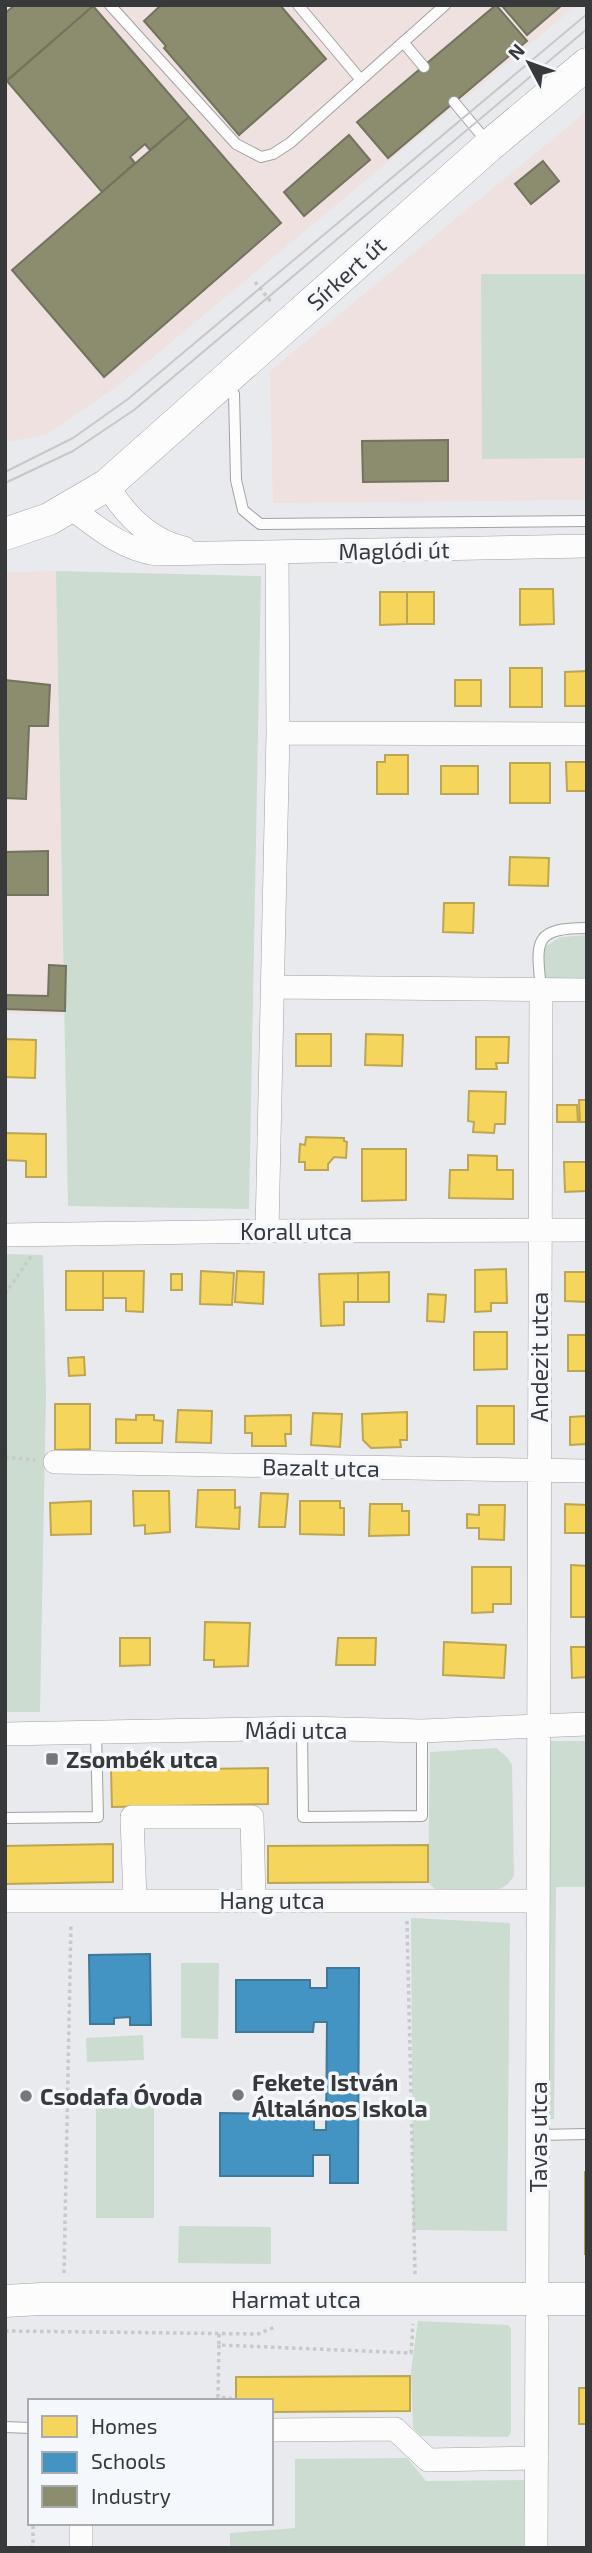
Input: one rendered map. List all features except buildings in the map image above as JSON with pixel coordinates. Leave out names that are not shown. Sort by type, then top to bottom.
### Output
[{"type":"street","name":"Sírkert út","points":[[107,485],[490,145],[587,64]]},
{"type":"street","points":[[5,534],[49,519],[107,485]]},
{"type":"street","name":"Maglódi út","points":[[107,485],[126,512],[155,537],[172,545],[201,552]]},
{"type":"street","name":"Maglódi út","points":[[71,508],[123,545],[139,552],[156,554],[587,546]]},
{"type":"street","points":[[267,1231],[278,733],[277,552]]},
{"type":"street","points":[[278,733],[587,734]]},
{"type":"street","points":[[273,987],[587,990]]},
{"type":"street","name":"Andezit utca","points":[[539,1726],[541,989]]},
{"type":"street","name":"Korall utca","points":[[5,1235],[587,1230]]},
{"type":"street","name":"Bazalt utca","points":[[55,1462],[587,1471]]},
{"type":"street","name":"Mádi utca","points":[[5,1734],[302,1728],[422,1731],[587,1724]]},
{"type":"street","name":"Tavas utca","points":[[536,2548],[539,1726]]},
{"type":"street","points":[[135,1900],[132,1817],[252,1817],[254,1900]]},
{"type":"street","name":"Hang utca","points":[[5,1901],[538,1901]]},
{"type":"street","name":"Harmat utca","points":[[5,2301],[41,2299],[537,2310],[587,2299]]},
{"type":"street","points":[[273,2430],[395,2429],[428,2460],[537,2458]]},
{"type":"street","points":[[81,2525],[82,2548]]},
{"type":"lane","points":[[110,5],[236,144],[261,158],[290,143],[403,43],[439,7]]},
{"type":"lane","points":[[298,5],[361,80]]},
{"type":"lane","points":[[403,43],[424,66]]},
{"type":"lane","points":[[454,102],[490,145]]},
{"type":"lane","points":[[223,382],[234,394],[236,480],[243,510],[260,524],[587,522]]},
{"type":"lane","points":[[541,989],[538,954],[543,939],[554,930],[587,928]]},
{"type":"lane","points":[[302,1728],[303,1816],[422,1816],[422,1731]]},
{"type":"lane","points":[[5,1818],[98,1818],[96,1732]]},
{"type":"lane","points":[[538,2135],[587,2134]]},
{"type":"lane","points":[[5,2427],[28,2428]]},
{"type":"path","points":[[5,1294],[43,1236]]},
{"type":"path","points":[[5,1457],[55,1462]]},
{"type":"path","points":[[407,1900],[415,2283]]},
{"type":"path","points":[[64,2282],[71,1901]]},
{"type":"path","points":[[219,2345],[411,2353],[414,2318]]},
{"type":"path","points":[[5,2331],[258,2334],[279,2325]]},
{"type":"path","points":[[218,2399],[219,2334]]},
{"type":"path","points":[[16,2548],[33,2547],[33,2525]]},
{"type":"shaded area","points":[[5,5],[577,5],[123,382],[46,435],[5,442]]},
{"type":"shaded area","points":[[587,111],[587,500],[273,503],[270,371]]},
{"type":"shaded area","points":[[56,571],[64,1015],[5,1013],[5,572]]},
{"type":"green space","points":[[481,274],[587,274],[587,458],[482,459]]},
{"type":"green space","points":[[56,571],[261,576],[249,1209],[68,1206]]},
{"type":"green space","points":[[587,935],[587,981],[542,978],[544,947],[561,937]]},
{"type":"green space","points":[[5,1254],[43,1255],[46,1393],[40,1712],[5,1712]]},
{"type":"green space","points":[[544,1741],[587,1741],[587,1887],[556,1887],[554,2119],[542,2119]]},
{"type":"green space","points":[[496,1748],[512,1765],[514,1876],[500,1889],[436,1890],[428,1882],[430,1752]]},
{"type":"green space","points":[[411,1918],[510,1923],[507,2231],[413,2230]]},
{"type":"green space","points":[[181,1963],[219,1963],[218,2039],[181,2038]]},
{"type":"green space","points":[[143,2035],[144,2060],[87,2062],[86,2038]]},
{"type":"green space","points":[[154,2092],[154,2218],[96,2218],[96,2093]]},
{"type":"green space","points":[[179,2226],[271,2227],[271,2264],[178,2263]]},
{"type":"green space","points":[[418,2321],[508,2325],[511,2329],[511,2432],[508,2437],[421,2436],[413,2428],[411,2370]]},
{"type":"green space","points":[[407,2458],[426,2481],[536,2480],[536,2548],[230,2548],[230,2533],[295,2528],[295,2459]]},
{"type":"tram line","points":[[5,472],[73,438],[128,399],[587,14]]},
{"type":"tram line","points":[[5,483],[73,451],[134,410],[587,29]]},
{"type":"place","name":"Zsombék utca","points":[[52,1759]]},
{"type":"place","name":"Fekete István Általános Iskola","points":[[238,2095]]},
{"type":"place","name":"Csodafa Óvoda","points":[[26,2096]]}]
